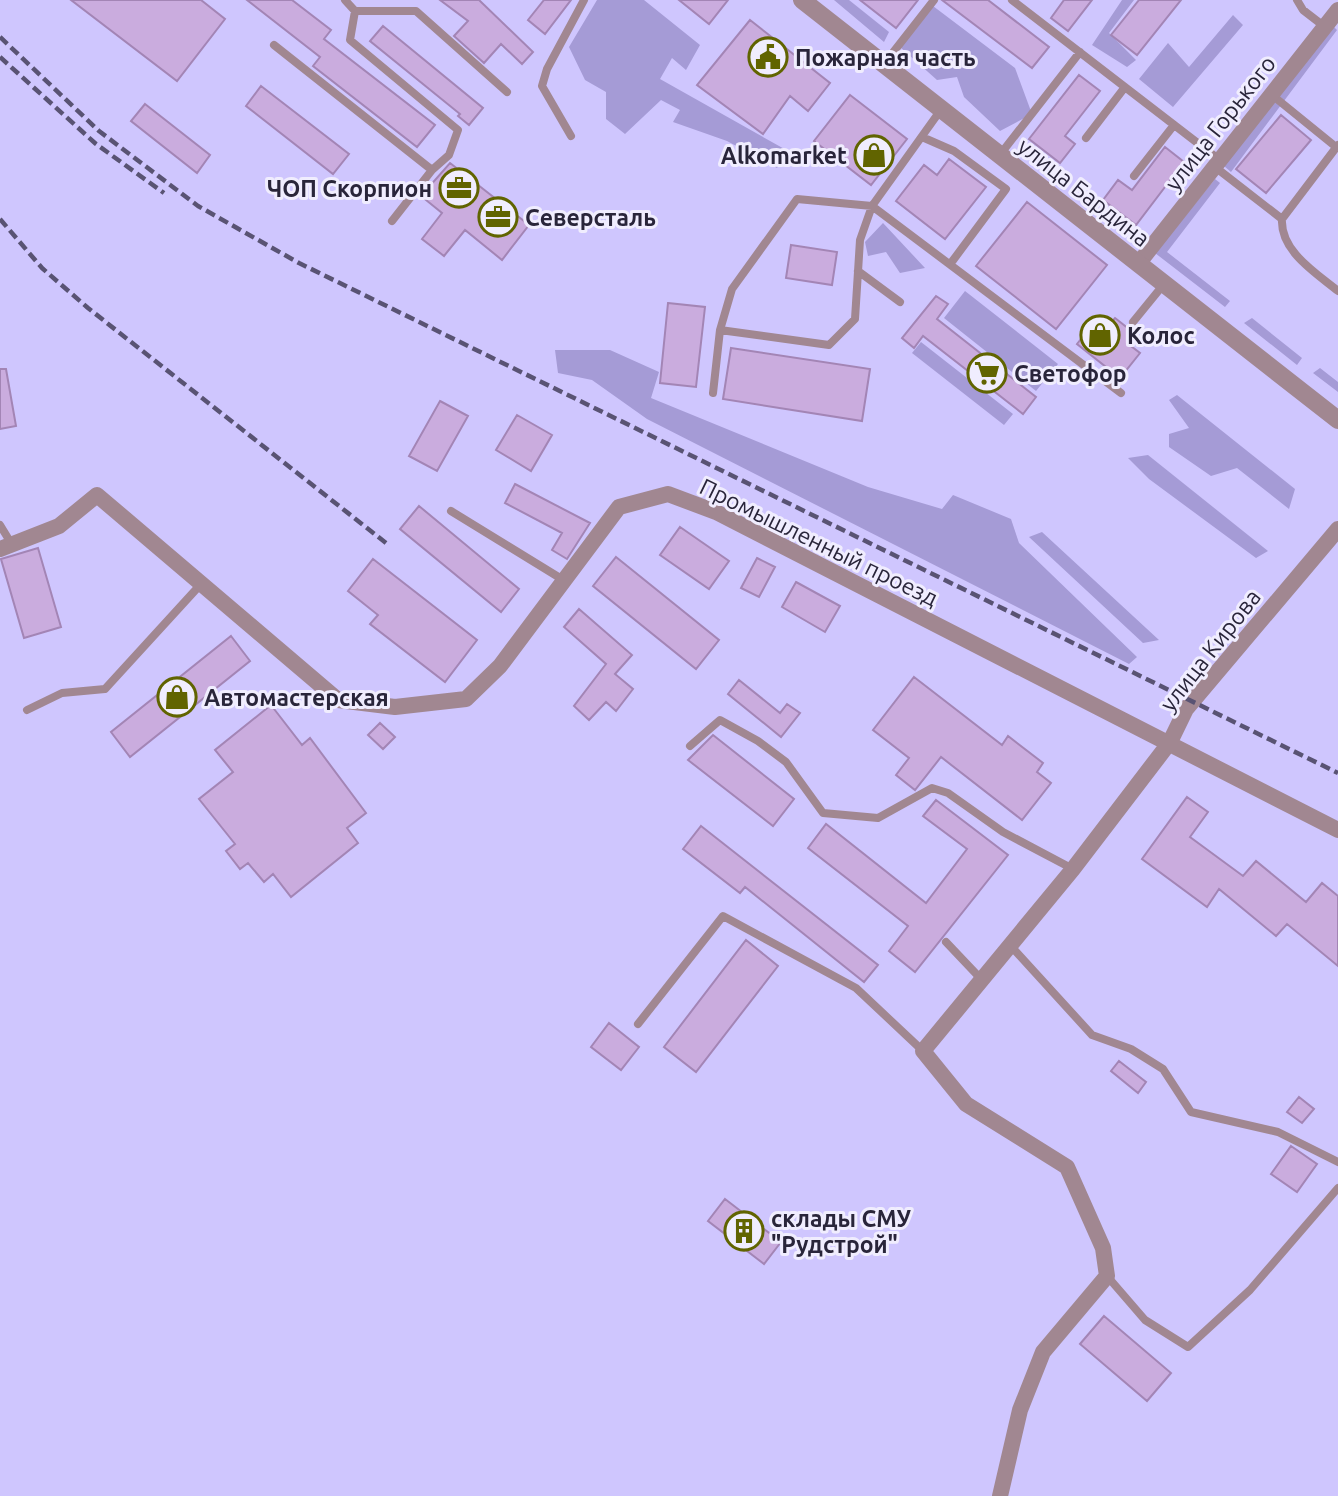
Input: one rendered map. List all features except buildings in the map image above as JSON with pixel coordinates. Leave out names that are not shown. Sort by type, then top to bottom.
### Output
[{"type":"street","name":"улица Бардина","points":[[803,0],[940,111],[1338,420]]},
{"type":"street","name":"улица Горького","points":[[1138,264],[1337,13]]},
{"type":"street","name":"Промышленный проезд","points":[[6,546],[59,526],[97,495],[338,700],[395,707],[466,699],[500,666],[619,507],[668,494],[716,512],[1338,830]]},
{"type":"street","name":"улица Кирова","points":[[923,1051],[1073,869],[1170,742],[1186,709],[1338,529]]},
{"type":"street","points":[[923,1051],[966,1104],[1067,1167],[1103,1248],[1107,1276],[1043,1352],[1020,1410],[1000,1496]]},
{"type":"lane","points":[[345,0],[355,11],[416,11],[507,92]]},
{"type":"lane","points":[[571,136],[542,86],[547,69],[584,0]]},
{"type":"lane","points":[[884,65],[933,0]]},
{"type":"lane","points":[[1012,0],[1174,125],[1282,219]]},
{"type":"lane","points":[[1297,0],[1303,10],[1325,27]]},
{"type":"lane","points":[[355,11],[349,40],[458,130],[449,155],[432,170],[392,221]]},
{"type":"lane","points":[[274,45],[432,170]]},
{"type":"lane","points":[[999,156],[1080,52]]},
{"type":"lane","points":[[1086,138],[1125,87]]},
{"type":"lane","points":[[1272,95],[1337,146],[1282,219],[1281,228],[1290,248],[1304,265],[1338,291]]},
{"type":"lane","points":[[720,330],[829,345],[855,318],[860,240],[872,206],[940,111]]},
{"type":"lane","points":[[1135,176],[1174,125]]},
{"type":"lane","points":[[922,137],[954,151],[1006,189],[951,263]]},
{"type":"lane","points":[[713,393],[720,330],[732,289],[797,199],[872,206],[1121,393]]},
{"type":"lane","points":[[858,271],[900,302]]},
{"type":"lane","points":[[1133,323],[1164,284]]},
{"type":"lane","points":[[452,511],[565,581]]},
{"type":"lane","points":[[0,525],[6,546]]},
{"type":"lane","points":[[27,710],[62,693],[105,689],[201,584]]},
{"type":"lane","points":[[690,746],[720,720],[758,741],[786,762],[823,813],[878,818],[932,788],[948,793],[1003,832],[1073,869]]},
{"type":"lane","points":[[638,1024],[723,916],[856,988],[923,1051]]},
{"type":"lane","points":[[946,942],[982,980]]},
{"type":"lane","points":[[1010,945],[1092,1035],[1131,1049],[1163,1069],[1191,1112],[1278,1132],[1338,1163]]},
{"type":"lane","points":[[1107,1276],[1144,1320],[1188,1347],[1250,1290],[1338,1188]]},
{"type":"shaded area","points":[[597,0],[644,0],[700,45],[686,70],[672,58],[660,79],[788,151],[777,168],[727,141],[673,122],[680,110],[661,100],[625,134],[606,119],[606,92],[585,80],[569,47]]},
{"type":"shaded area","points":[[834,0],[849,0],[889,32],[884,42]]},
{"type":"shaded area","points":[[1122,0],[1134,0],[1109,33],[1136,60],[1127,67],[1092,45]]},
{"type":"shaded area","points":[[933,6],[1015,68],[1032,114],[1000,131],[964,97],[957,77],[937,80],[900,47]]},
{"type":"shaded area","points":[[1233,15],[1243,25],[1173,107],[1139,79],[1168,43],[1189,67]]},
{"type":"shaded area","points":[[1332,25],[1337,30],[1231,172],[1224,166]]},
{"type":"shaded area","points":[[1215,179],[1220,183],[1167,252],[1230,301],[1225,307],[1155,253]]},
{"type":"shaded area","points":[[883,223],[925,268],[900,273],[886,252],[868,256],[865,242]]},
{"type":"shaded area","points":[[965,291],[1058,364],[1036,391],[944,318]]},
{"type":"shaded area","points":[[1252,318],[1302,358],[1297,365],[1244,323]]},
{"type":"shaded area","points":[[921,342],[1013,414],[1004,425],[912,353]]},
{"type":"shaded area","points":[[555,350],[610,350],[659,372],[651,398],[868,487],[942,509],[953,495],[1011,519],[1019,543],[1137,657],[1129,664],[647,419],[592,380],[558,373]]},
{"type":"shaded area","points":[[1320,368],[1338,382],[1338,392],[1313,373]]},
{"type":"shaded area","points":[[1177,395],[1295,489],[1289,509],[1237,468],[1211,476],[1169,447],[1169,434],[1189,428],[1169,400]]},
{"type":"shaded area","points":[[1148,455],[1268,551],[1256,558],[1149,479],[1128,458]]},
{"type":"shaded area","points":[[1042,532],[1159,640],[1143,643],[1029,537]]},
{"type":"railway","points":[[0,37],[99,131],[198,206],[299,263],[1338,773]]},
{"type":"railway","points":[[0,57],[96,144],[164,193]]},
{"type":"railway","points":[[0,219],[42,268],[88,308],[386,543]]},
{"type":"place","name":"Пожарная часть","points":[[768,57]]},
{"type":"place","name":"Alkomarket","points":[[874,155]]},
{"type":"place","name":"ЧОП Скорпион","points":[[459,188]]},
{"type":"place","name":"Северсталь","points":[[498,217]]},
{"type":"place","name":"Колос","points":[[1100,335]]},
{"type":"place","name":"Светофор","points":[[987,373]]},
{"type":"place","name":"Автомастерская","points":[[177,697]]},
{"type":"place","name":"склады СМУ \"Рудстрой\"","points":[[744,1231]]}]
